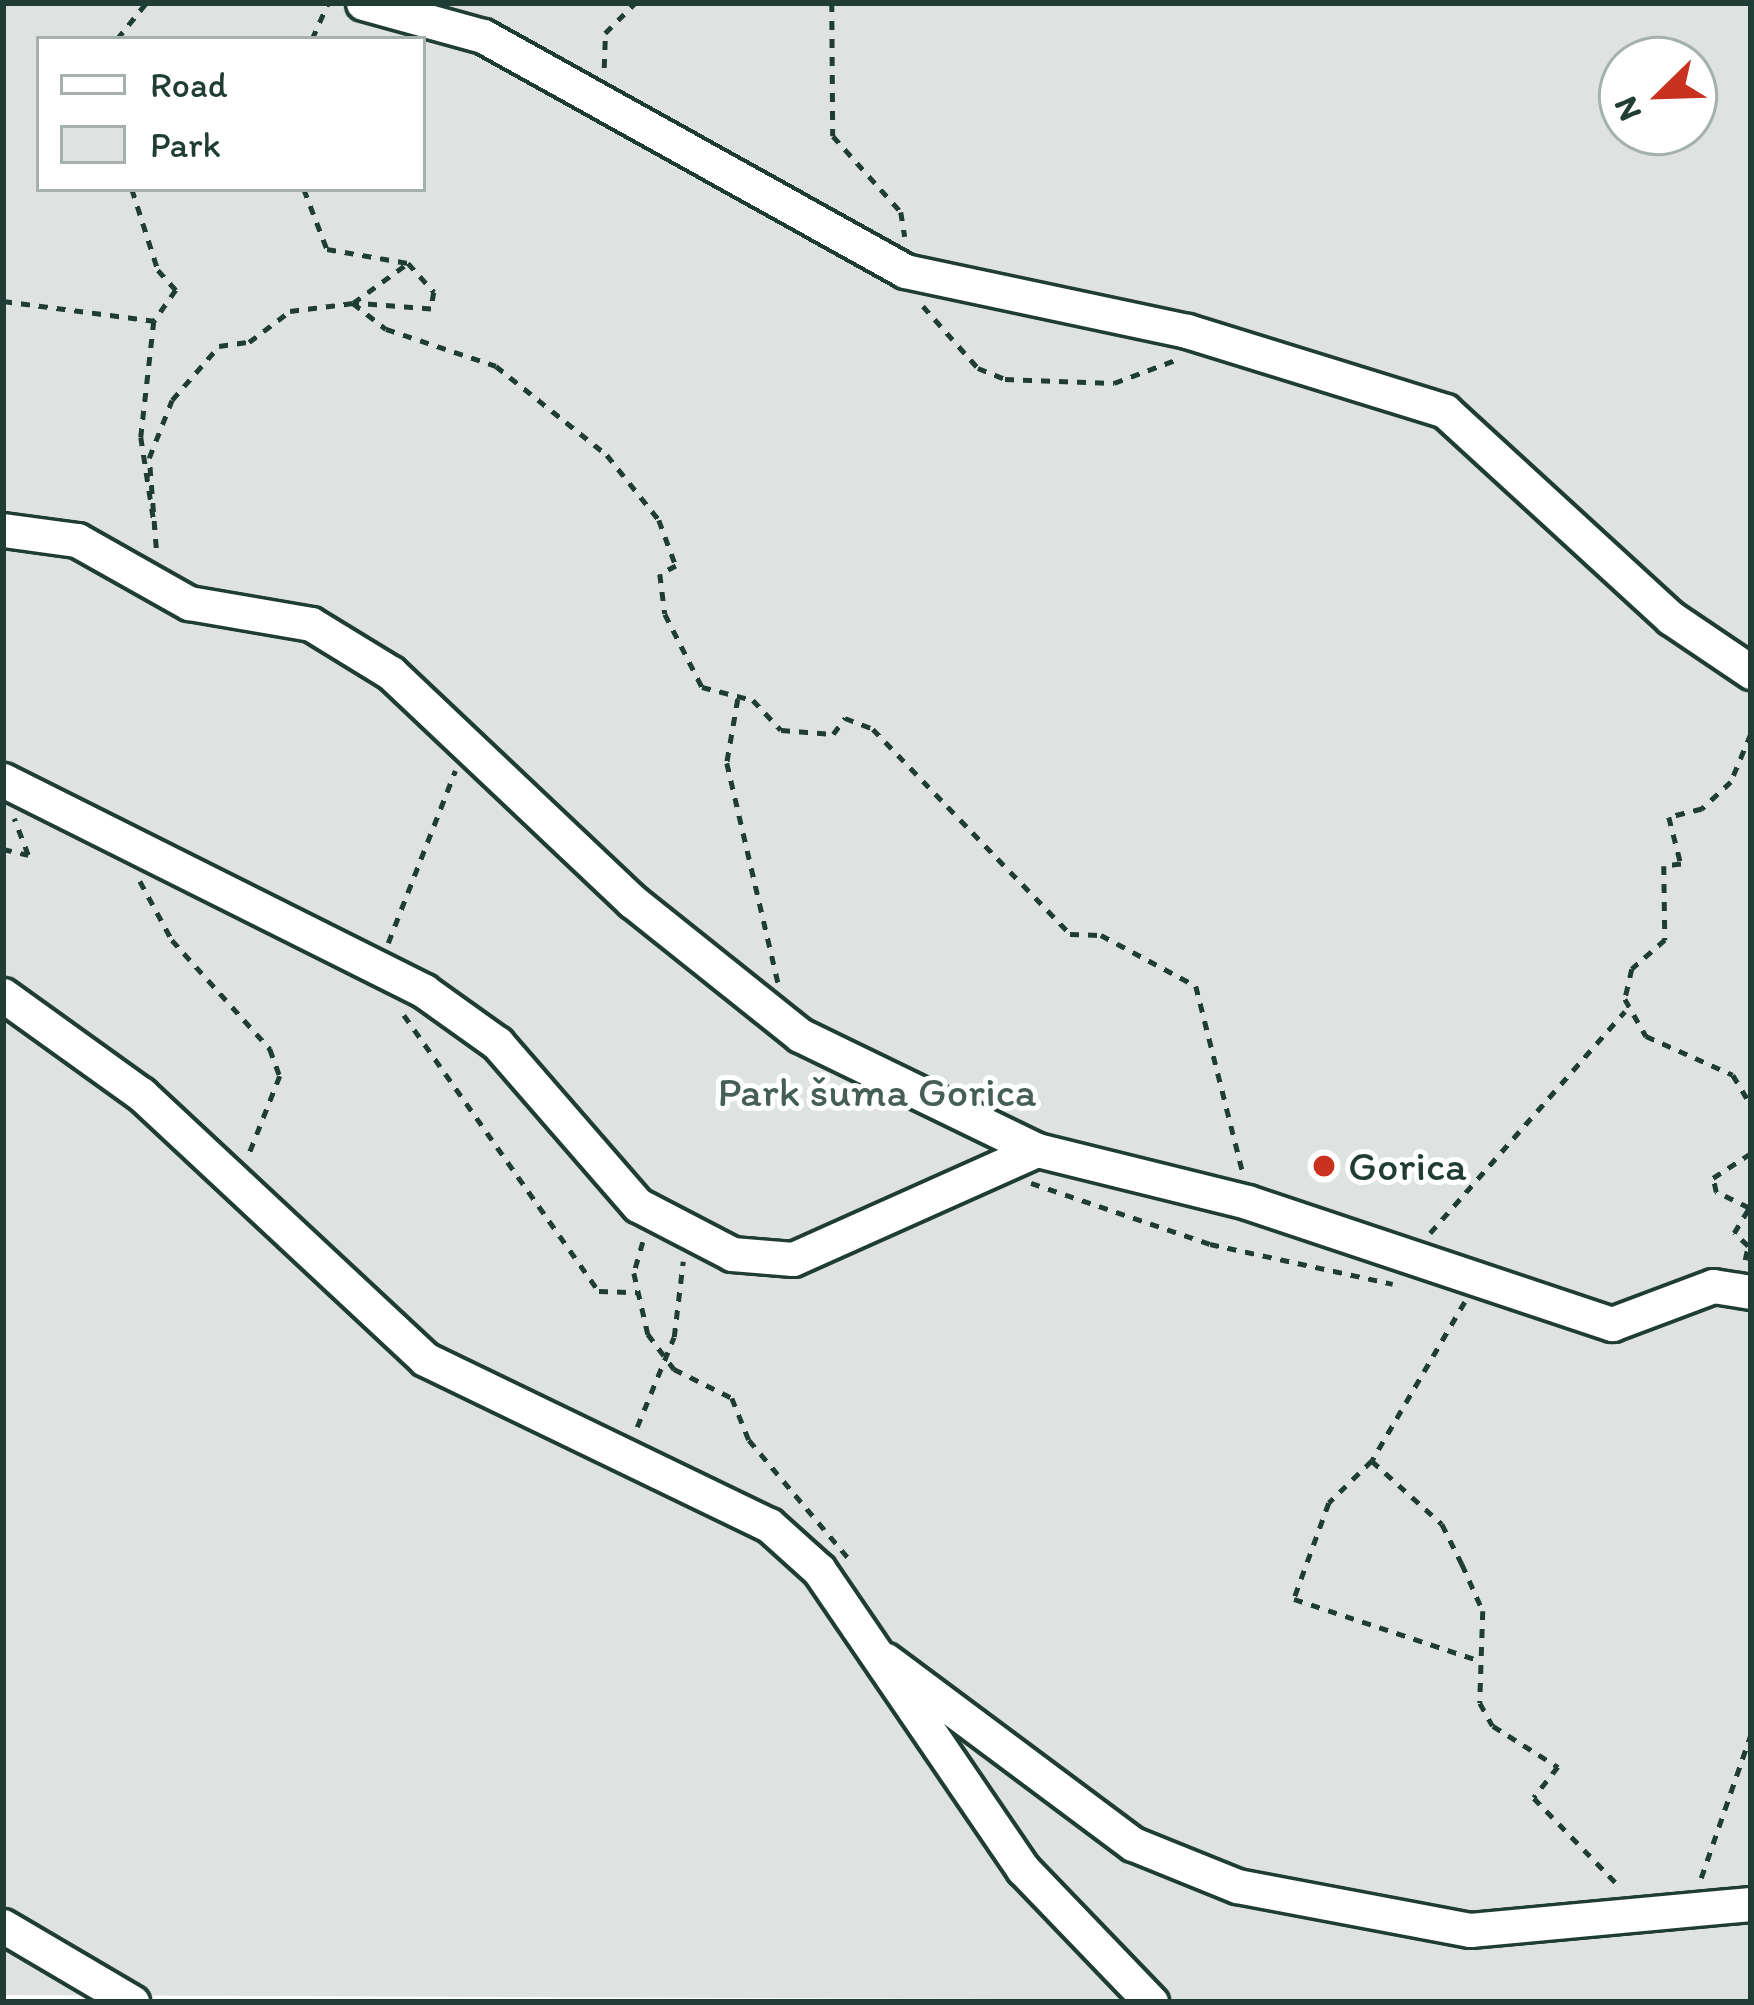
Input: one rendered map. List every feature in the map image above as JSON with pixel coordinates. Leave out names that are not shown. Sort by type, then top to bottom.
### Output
[{"type":"street","points":[[363,3],[406,24],[483,36],[904,271],[1187,331],[1445,411],[1671,618],[1751,672]]},
{"type":"street","points":[[3,530],[77,540],[150,581],[255,622],[311,624],[392,673],[632,901],[778,1018],[832,1057],[1027,1153],[1246,1202],[1467,1301],[1612,1324],[1713,1286],[1751,1292]]},
{"type":"street","points":[[3,780],[424,991],[496,1043],[658,1221],[732,1254],[793,1258],[1027,1153]]},
{"type":"street","points":[[3,995],[141,1094],[425,1359],[632,1462],[709,1487],[769,1525],[819,1570],[1023,1870],[1150,2002]]},
{"type":"street","points":[[874,1653],[1169,1863],[1404,1924],[1644,1915],[1751,1904]]},
{"type":"street","points":[[3,1926],[132,2002]]},
{"type":"path","points":[[119,36],[146,3]]},
{"type":"path","points":[[313,36],[328,3]]},
{"type":"path","points":[[592,95],[605,33],[635,3]]},
{"type":"path","points":[[133,192],[176,290],[154,321],[141,437],[158,534]]},
{"type":"path","points":[[150,581],[158,534],[149,458],[172,400],[206,358],[290,311],[353,303],[431,310],[434,292],[409,263],[327,249],[305,192]]},
{"type":"path","points":[[353,303],[409,263]]},
{"type":"path","points":[[3,301],[154,321]]},
{"type":"path","points":[[353,303],[386,329],[522,381],[607,455],[670,543],[676,566],[660,574],[660,592],[680,655],[701,686],[738,700],[782,730],[833,734],[845,718],[873,729],[1070,934],[1101,935],[1196,986],[1246,1202]]},
{"type":"path","points":[[738,700],[727,763],[778,970],[778,1018]]},
{"type":"path","points":[[1027,1153],[1034,1186],[1063,1198],[1410,1276],[1625,1011],[1632,969],[1666,940],[1664,866],[1681,864],[1669,817],[1702,809],[1731,782],[1751,734]]},
{"type":"path","points":[[3,801],[28,855],[3,849]]},
{"type":"path","points":[[137,875],[172,940],[270,1049],[280,1076],[243,1186]]},
{"type":"path","points":[[1625,1011],[1677,1058],[1732,1075],[1751,1105]]},
{"type":"path","points":[[1751,1153],[1714,1178],[1716,1192],[1749,1208],[1734,1233],[1748,1246],[1751,1277]]},
{"type":"path","points":[[632,1462],[637,1415],[667,1354],[683,1258],[658,1221]]},
{"type":"path","points":[[658,1221],[634,1273],[647,1334],[667,1354],[732,1398],[749,1440],[852,1565]]},
{"type":"path","points":[[1467,1301],[1372,1461],[1330,1503],[1294,1599],[1474,1659]]},
{"type":"path","points":[[1372,1461],[1442,1524],[1484,1611],[1474,1659],[1493,1726],[1558,1767],[1534,1798],[1644,1915]]},
{"type":"path","points":[[1696,1911],[1732,1768],[1751,1734]]},
{"type":"green space","name":"Park šuma Gorica","points":[[3,3],[1751,3],[1751,2002],[3,1995]]},
{"type":"place","name":"Gorica","points":[[1324,1166]]}]
